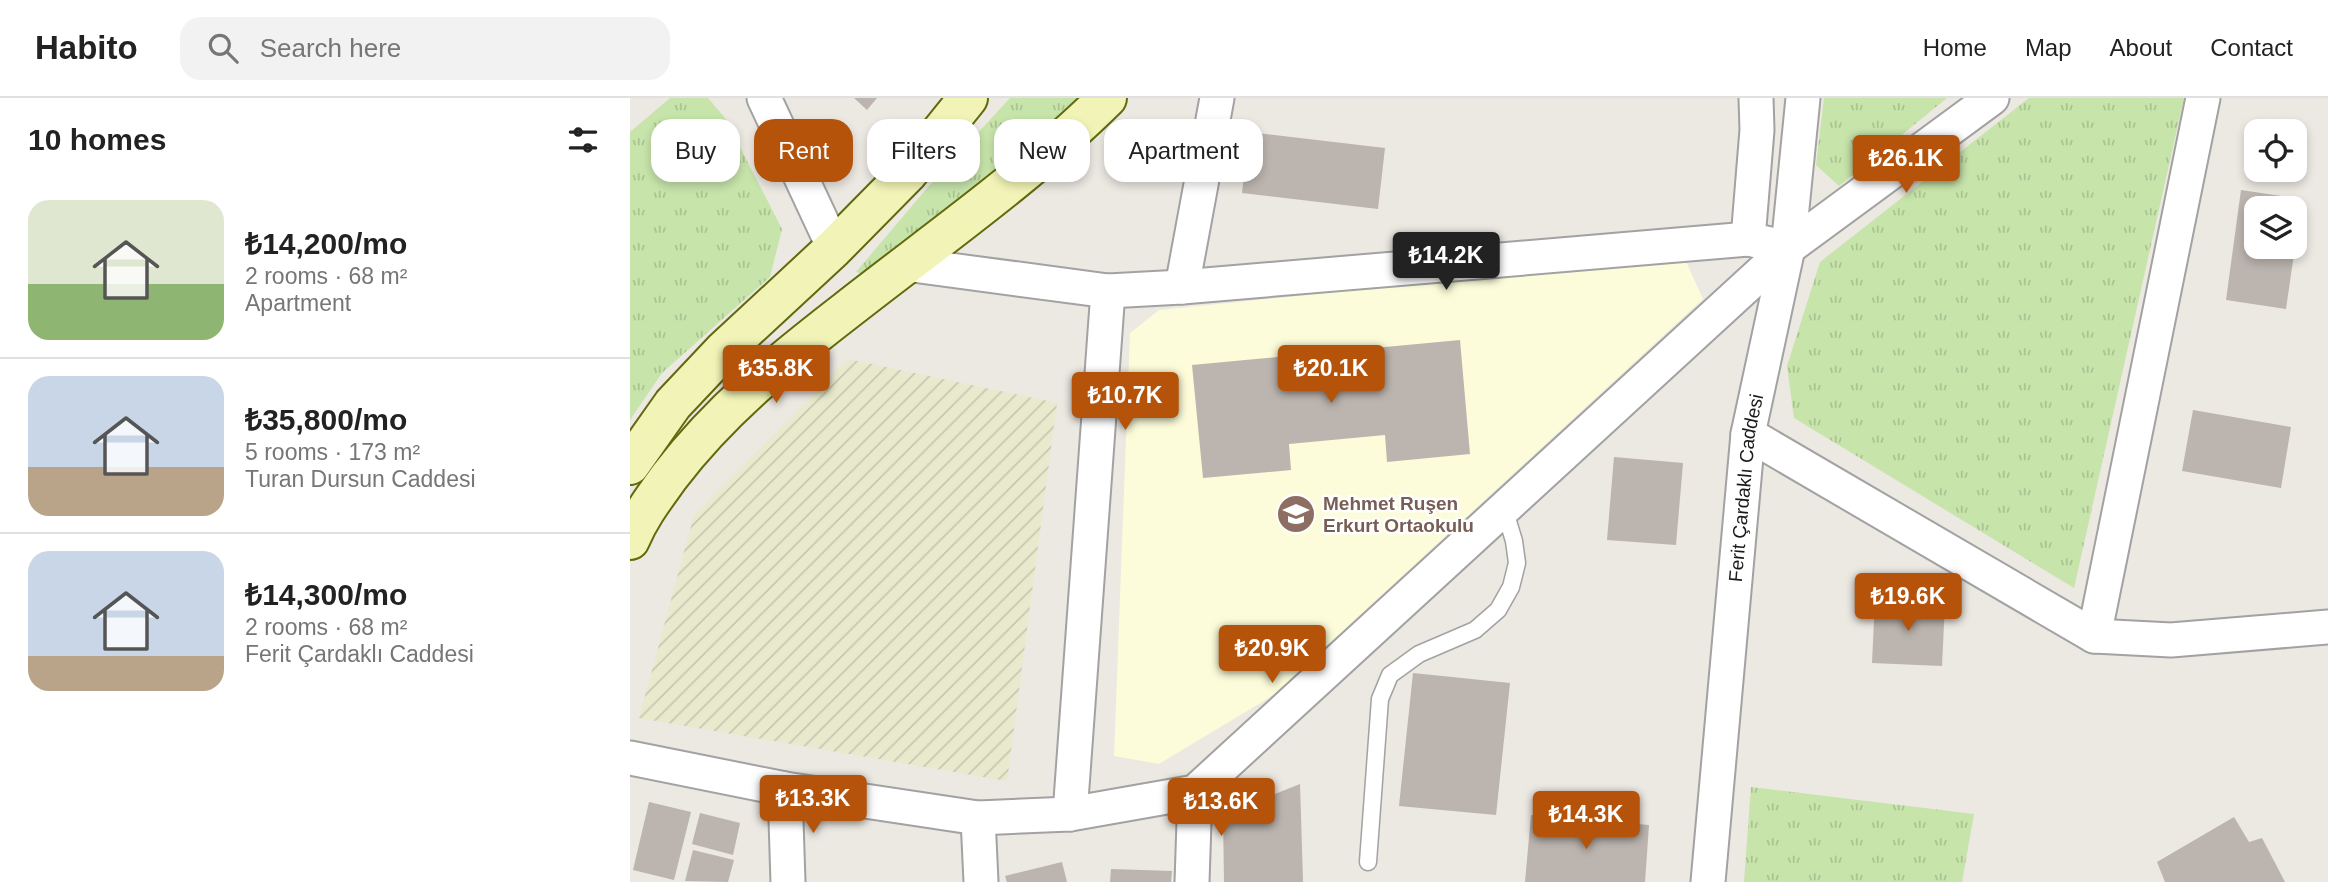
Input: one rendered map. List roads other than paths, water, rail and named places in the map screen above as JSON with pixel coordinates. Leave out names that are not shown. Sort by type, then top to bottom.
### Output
[{"type":"main road","points":[[630,465],[673,404],[723,351],[834,248],[906,174],[968,98]]},
{"type":"main road","points":[[630,540],[639,518],[688,453],[738,398],[1025,171],[1080,125],[1107,98]]},
{"type":"street","points":[[764,98],[834,248]]},
{"type":"street","points":[[1182,287],[1217,98]]},
{"type":"street","points":[[1748,239],[1757,130],[1756,98]]},
{"type":"street","name":"Ferit Çardaklı Caddesi","points":[[1708,882],[1748,434],[1788,248],[1803,98]]},
{"type":"street","points":[[630,758],[785,789],[978,818],[1070,814],[1195,792],[1788,248],[1992,98]]},
{"type":"street","points":[[2094,636],[2203,98]]},
{"type":"street","points":[[905,264],[1108,291],[1748,239],[1788,248]]},
{"type":"street","points":[[1070,814],[1108,291]]},
{"type":"street","points":[[1748,434],[2094,636],[2171,640],[2328,627]]},
{"type":"street","points":[[785,789],[788,882]]},
{"type":"street","points":[[1192,882],[1195,792]]},
{"type":"street","points":[[978,818],[981,882]]},
{"type":"lane","points":[[1368,862],[1380,699],[1391,675],[1419,654],[1475,630],[1498,610],[1511,587],[1517,563],[1514,541],[1504,508]]},
{"type":"place","name":"Mehmet Ruşen Erkurt Ortaokulu","points":[[1296,514]]}]
